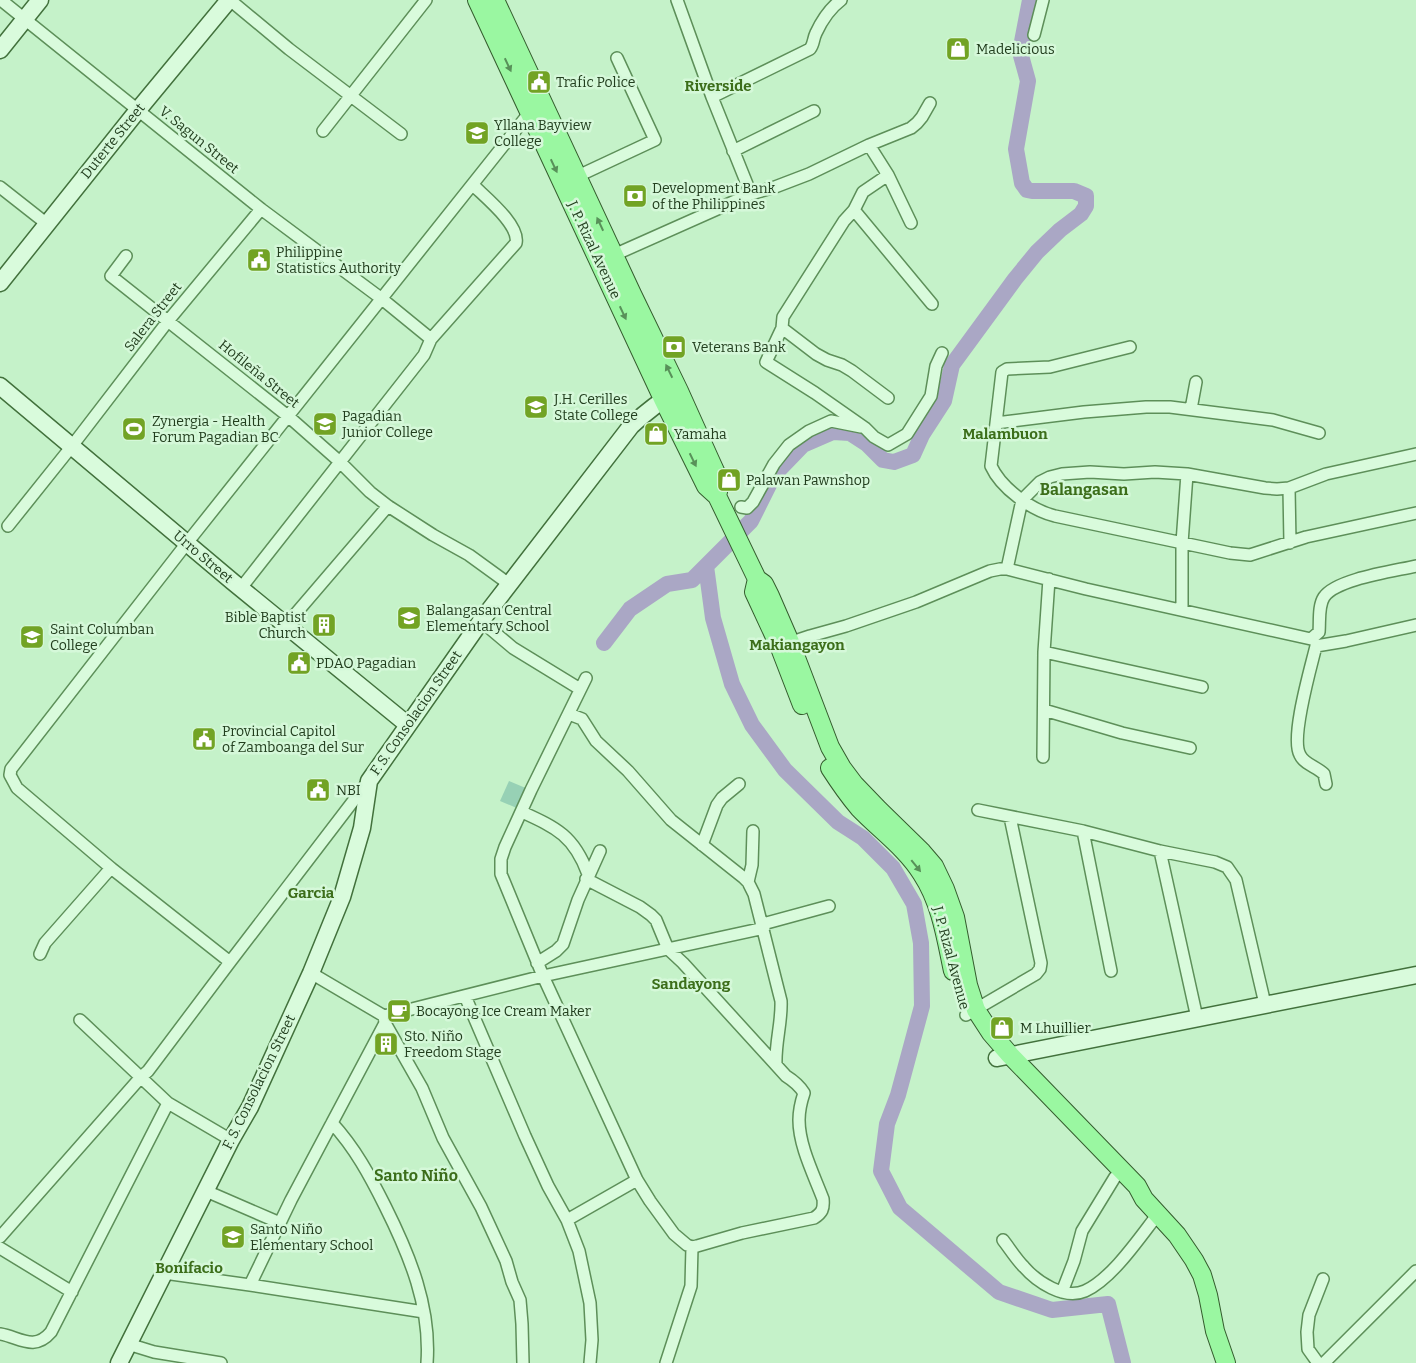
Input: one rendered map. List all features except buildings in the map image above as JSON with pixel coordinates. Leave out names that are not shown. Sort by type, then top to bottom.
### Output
[{"type":"main road","name":"J. P. Rizal Avenue","points":[[487,2],[537,108],[663,400],[706,486],[717,496],[757,579],[754,592],[785,645],[821,736],[830,746],[842,768],[854,784],[934,866],[955,916],[971,1012],[986,1045],[1003,1056],[1137,1186],[1144,1198],[1177,1236],[1202,1275],[1215,1330],[1226,1363]]},
{"type":"main road","name":"J. P. Rizal Avenue","points":[[537,108],[578,176],[679,391],[720,482],[717,496]]},
{"type":"main road","name":"J. P. Rizal Avenue","points":[[1003,1056],[1115,1177],[1135,1195],[1144,1198]]},
{"type":"street","name":"V. Sagun Street","points":[[1,0],[261,209],[382,299],[431,339]]},
{"type":"street","points":[[0,50],[40,0]]},
{"type":"street","points":[[229,0],[289,49],[401,134]]},
{"type":"street","name":"Duterte Street","points":[[0,284],[138,110],[229,0]]},
{"type":"street","points":[[323,131],[426,0]]},
{"type":"street","points":[[712,97],[810,49],[822,19],[828,10],[841,0]]},
{"type":"street","points":[[1034,35],[1043,0]]},
{"type":"street","points":[[678,4],[712,97],[751,194]]},
{"type":"street","points":[[578,176],[655,140],[617,58]]},
{"type":"street","points":[[614,255],[751,194],[809,174],[869,145],[911,128],[918,123],[930,103]]},
{"type":"street","points":[[230,962],[110,868],[17,788],[10,775],[11,768],[382,299],[537,108]]},
{"type":"street","points":[[733,151],[814,111]]},
{"type":"street","points":[[869,145],[888,174],[911,223]]},
{"type":"street","points":[[888,174],[863,192],[854,210],[844,221],[783,317],[782,328],[766,363],[815,393],[865,428],[874,437],[888,445],[907,434],[931,396],[936,366],[942,353]]},
{"type":"street","points":[[240,588],[424,355],[431,339],[516,243],[517,238],[513,227],[473,185]]},
{"type":"street","points":[[0,187],[47,224]]},
{"type":"street","name":"Salera Street","points":[[8,526],[168,321],[261,209]]},
{"type":"street","points":[[854,210],[932,304]]},
{"type":"street","name":"Hofileña Street","points":[[126,256],[111,276],[289,417],[340,462],[370,492],[388,506],[433,535],[470,555],[509,584]]},
{"type":"street","points":[[782,328],[816,354],[842,365],[888,398]]},
{"type":"street","points":[[1130,347],[1050,367],[1004,370],[1001,375],[990,466],[1000,480],[1035,509],[1055,516],[1230,553],[1250,555],[1306,537],[1416,513]]},
{"type":"street","points":[[1191,409],[1196,382]]},
{"type":"street","name":"Urro Street","points":[[0,386],[187,544],[408,725]]},
{"type":"street","name":"F. S. Consolacion Street","points":[[119,1363],[250,1106],[311,973],[342,897],[360,837],[368,781],[481,621],[631,426],[646,412],[679,391]]},
{"type":"street","points":[[996,423],[1092,411],[1146,407],[1191,409],[1273,420],[1319,434]]},
{"type":"street","points":[[742,507],[747,508],[753,502],[774,464],[789,445],[809,431],[831,421],[865,428]]},
{"type":"street","points":[[1006,569],[1022,500],[1040,482],[1050,477],[1090,472],[1124,474],[1155,472],[1187,474],[1265,488],[1289,488],[1326,474],[1416,454]]},
{"type":"street","points":[[1182,609],[1182,543],[1187,474]]},
{"type":"street","points":[[1289,488],[1290,543]]},
{"type":"street","points":[[286,625],[388,506]]},
{"type":"street","points":[[1326,784],[1324,774],[1301,758],[1298,748],[1298,729],[1304,691],[1314,642],[1319,632],[1324,597],[1337,587],[1352,581],[1416,566]]},
{"type":"street","points":[[785,645],[916,602],[990,571],[1000,569],[1182,609],[1314,642],[1346,641],[1416,625]]},
{"type":"street","points":[[1043,756],[1044,652],[1049,579]]},
{"type":"street","points":[[481,621],[513,648],[580,689]]},
{"type":"street","points":[[1044,652],[1202,687]]},
{"type":"street","points":[[522,812],[556,829],[575,847],[580,855],[587,876],[651,915],[656,920],[668,949],[786,1076],[797,1082],[804,1093],[800,1109],[802,1143],[824,1206],[823,1211],[814,1218],[742,1232],[692,1247],[674,1234],[650,1202],[637,1180],[537,963],[501,874],[501,859],[531,790],[586,678]]},
{"type":"street","points":[[1044,710],[1122,732],[1190,748]]},
{"type":"street","points":[[569,714],[582,719],[596,741],[628,771],[671,820],[748,882],[754,894],[763,926],[781,1001],[782,1011],[775,1053],[776,1065]]},
{"type":"street","points":[[72,1292],[0,1246],[148,1071],[368,781]]},
{"type":"street","points":[[702,845],[717,805],[722,798],[739,784]]},
{"type":"street","points":[[978,810],[1215,862],[1227,867],[1236,880],[1265,1004]]},
{"type":"street","points":[[971,1012],[1036,974],[1041,967],[1010,817]]},
{"type":"street","points":[[748,882],[752,865],[753,831]]},
{"type":"street","points":[[1083,832],[1111,971]]},
{"type":"street","points":[[537,963],[563,944],[587,876],[600,851]]},
{"type":"street","points":[[1160,851],[1197,1018]]},
{"type":"street","points":[[40,954],[45,943],[110,868]]},
{"type":"street","points":[[250,1284],[385,1019],[543,976],[763,926],[829,906]]},
{"type":"street","points":[[311,973],[385,1019],[422,1088],[443,1138],[481,1207],[506,1262],[520,1300],[522,1363]]},
{"type":"street","points":[[1003,1056],[1414,973]]},
{"type":"street","points":[[465,996],[525,1136],[548,1186],[567,1220],[579,1251],[590,1303],[592,1340],[590,1363]]},
{"type":"street","points":[[80,1020],[168,1103],[231,1140]]},
{"type":"street","points":[[0,1334],[22,1342],[42,1340],[51,1332],[168,1103]]},
{"type":"street","points":[[332,1123],[356,1152],[370,1174],[400,1236],[414,1271],[424,1312],[427,1363]]},
{"type":"street","points":[[1062,1292],[1074,1261],[1082,1231],[1115,1177]]},
{"type":"street","points":[[567,1220],[637,1180]]},
{"type":"street","points":[[206,1191],[280,1223]]},
{"type":"street","points":[[1003,1240],[1016,1258],[1033,1276],[1062,1292],[1074,1294],[1084,1292],[1094,1286],[1119,1263],[1158,1214]]},
{"type":"street","points":[[666,1363],[691,1286],[692,1247]]},
{"type":"street","points":[[1324,1363],[1416,1271]]},
{"type":"street","points":[[164,1273],[250,1284],[424,1312]]},
{"type":"street","points":[[1318,1363],[1308,1349],[1307,1332],[1309,1315],[1323,1279]]},
{"type":"street","points":[[128,1344],[154,1352],[221,1363]]},
{"type":"green space","points":[[509,781],[528,789],[519,809],[500,801]]},
{"type":"waterway","points":[[604,643],[630,609],[667,584],[692,580],[751,521],[774,475],[803,445],[833,432],[850,433],[867,444],[883,460],[894,462],[913,455],[922,435],[944,401],[952,365],[1037,252],[1060,230],[1081,214],[1086,206],[1086,196],[1074,191],[1027,190],[1022,183],[1016,149],[1028,81],[1020,52],[1030,0]]},
{"type":"waterway","points":[[706,566],[713,618],[732,684],[752,725],[785,770],[838,822],[863,838],[893,868],[914,904],[921,943],[922,1006],[898,1095],[887,1124],[881,1171],[900,1208],[999,1292],[1052,1310],[1108,1304],[1123,1363]]},
{"type":"place","name":"Madelicious","points":[[958,49]]},
{"type":"place","name":"Trafic Police","points":[[539,82]]},
{"type":"place","name":"Yllana Bayview College","points":[[477,133]]},
{"type":"place","name":"Development Bank of the Philippines","points":[[635,196]]},
{"type":"place","name":"Philippine Statistics Authority","points":[[259,260]]},
{"type":"place","name":"Veterans Bank","points":[[674,347]]},
{"type":"place","name":"J.H. Cerilles State College","points":[[536,407]]},
{"type":"place","name":"Pagadian Junior College","points":[[325,424]]},
{"type":"place","name":"Zynergia - Health Forum Pagadian BC","points":[[134,429]]},
{"type":"place","name":"Yamaha","points":[[656,434]]},
{"type":"place","name":"Palawan Pawnshop","points":[[729,480]]},
{"type":"place","name":"Balangasan Central Elementary School","points":[[409,618]]},
{"type":"place","name":"Bible Baptist Church","points":[[324,625]]},
{"type":"place","name":"Saint Columban College","points":[[32,637]]},
{"type":"place","name":"PDAO Pagadian","points":[[299,663]]},
{"type":"place","name":"Provincial Capitol of Zamboanga del Sur","points":[[204,739]]},
{"type":"place","name":"NBI","points":[[318,790]]},
{"type":"place","name":"Bocayong Ice Cream Maker","points":[[399,1011]]},
{"type":"place","name":"M Lhuillier","points":[[1002,1028]]},
{"type":"place","name":"Sto. Niño Freedom Stage","points":[[386,1044]]},
{"type":"place","name":"Santo Niño Elementary School","points":[[233,1237]]},
{"type":"district","name":"Riverside","points":[[718,86]]},
{"type":"district","name":"Malambuon","points":[[1005,434]]},
{"type":"district","name":"Balangasan","points":[[1084,489]]},
{"type":"district","name":"Makiangayon","points":[[797,645]]},
{"type":"district","name":"Garcia","points":[[311,893]]},
{"type":"district","name":"Sandayong","points":[[691,984]]},
{"type":"district","name":"Santo Niño","points":[[416,1175]]},
{"type":"district","name":"Bonifacio","points":[[189,1268]]}]
